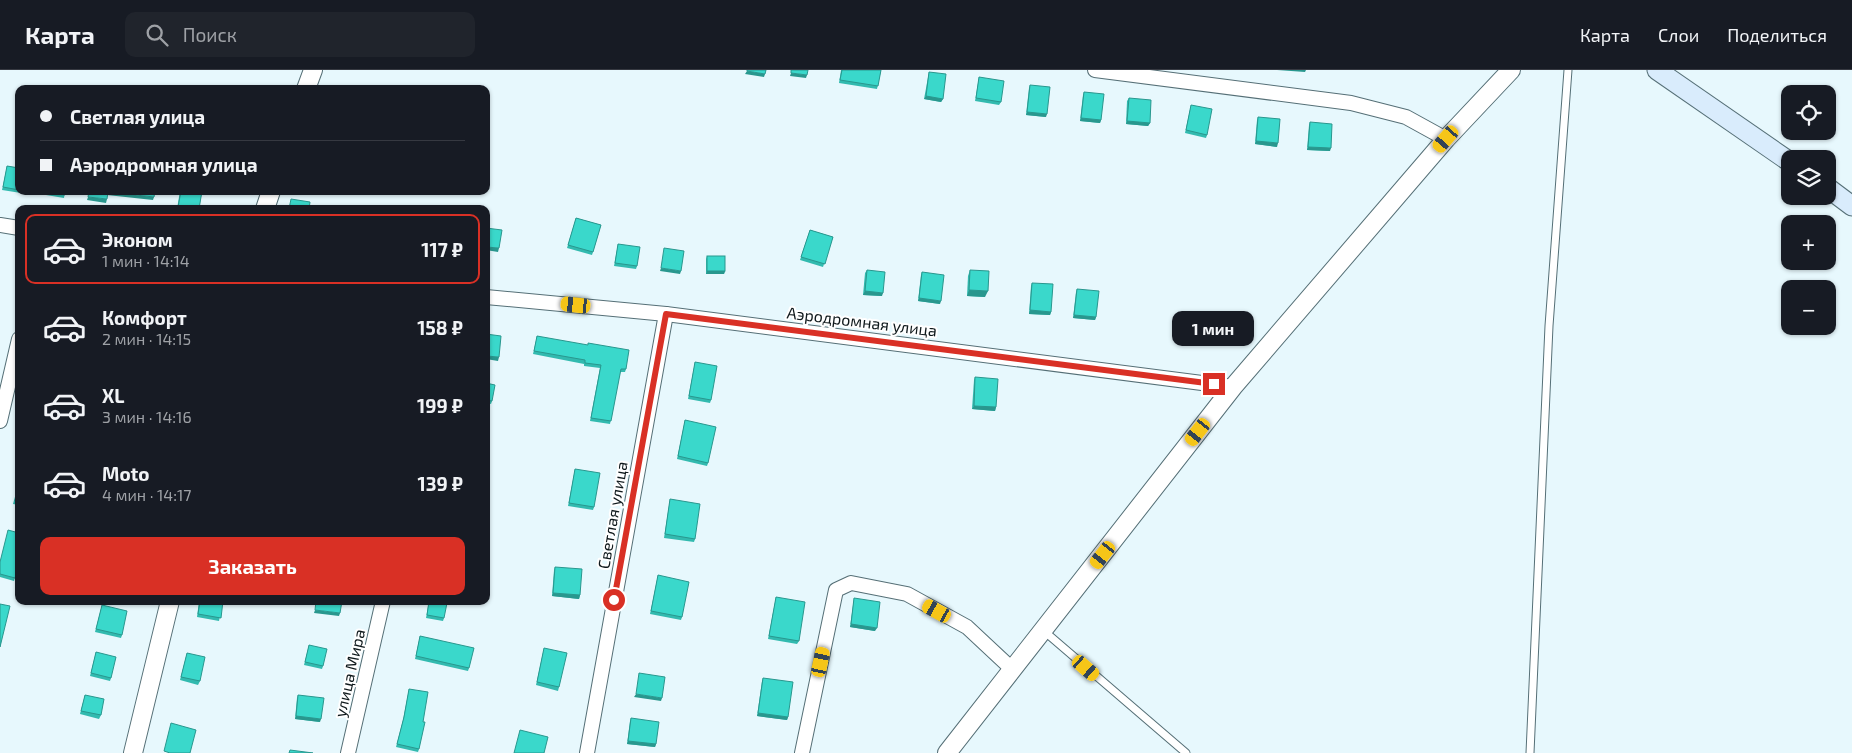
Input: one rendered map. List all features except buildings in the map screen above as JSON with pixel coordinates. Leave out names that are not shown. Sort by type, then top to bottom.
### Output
[{"type":"main road","points":[[1657,70],[1781,156]]},
{"type":"main road","points":[[1836,194],[1852,206]]},
{"type":"street","points":[[307,85],[313,70]]},
{"type":"street","points":[[1095,70],[1351,103],[1406,117],[1446,139]]},
{"type":"street","points":[[947,753],[1044,631],[1233,386],[1446,139],[1511,70]]},
{"type":"street","points":[[0,225],[15,227]]},
{"type":"street","name":"Аэродромная улица","points":[[490,297],[666,314],[1233,386]]},
{"type":"street","name":"Светлая улица","points":[[586,753],[666,314]]},
{"type":"street","points":[[0,421],[15,356]]},
{"type":"street","points":[[802,753],[836,590],[851,583],[907,594],[968,627],[1013,670]]},
{"type":"street","points":[[133,753],[169,605]]},
{"type":"street","name":"улица Мира","points":[[348,753],[382,605]]},
{"type":"lane","points":[[1530,753],[1549,326],[1568,70]]},
{"type":"lane","points":[[1044,631],[1186,753]]},
{"type":"route","points":[[614,600],[666,314],[1214,384]]}]
